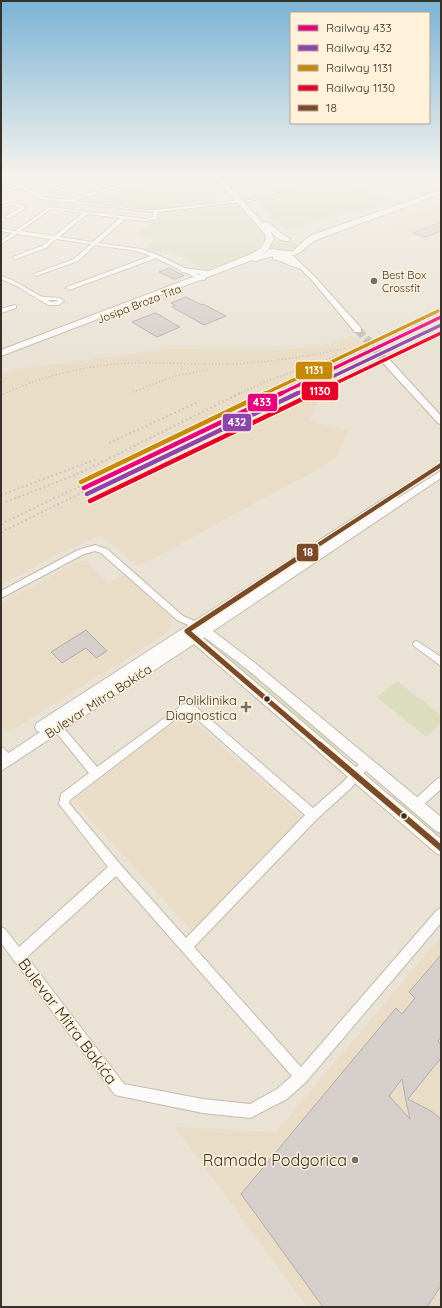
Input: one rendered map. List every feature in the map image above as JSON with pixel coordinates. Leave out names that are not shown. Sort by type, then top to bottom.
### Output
[{"type":"main road","points":[[267,245],[270,239],[269,235]]},
{"type":"main road","points":[[280,235],[295,242]]},
{"type":"main road","points":[[267,245],[276,239],[295,242],[315,235]]},
{"type":"main road","name":"Josipa Broza Tita","points":[[1,358],[201,278],[267,255],[281,253],[295,242]]},
{"type":"main road","points":[[267,245],[270,251],[281,253]]},
{"type":"main road","name":"Josipa Broza Tita","points":[[201,278],[214,271],[254,256],[267,245]]},
{"type":"main road","points":[[244,263],[276,257],[283,258],[299,266]]},
{"type":"main road","points":[[184,270],[199,273],[214,271]]},
{"type":"main road","name":"Josipa Broza Tita","points":[[1,353],[78,326]]},
{"type":"street","points":[[1,243],[13,235]]},
{"type":"street","points":[[37,235],[138,250],[156,256],[201,278]]},
{"type":"street","points":[[15,258],[40,250],[60,235]]},
{"type":"street","points":[[36,275],[74,262],[104,235]]},
{"type":"street","points":[[295,242],[300,260],[312,273],[313,278]]},
{"type":"street","points":[[281,253],[291,257],[313,278],[358,330]]},
{"type":"street","points":[[69,288],[156,256]]},
{"type":"street","points":[[1,277],[14,282],[41,298]]},
{"type":"street","points":[[1,311],[14,307]]},
{"type":"street","points":[[385,360],[441,421]]},
{"type":"street","points":[[196,631],[441,465]]},
{"type":"street","points":[[196,631],[441,474]]},
{"type":"street","points":[[1,596],[81,552],[95,548],[104,551],[180,618],[182,625],[196,631],[251,666],[441,826]]},
{"type":"street","points":[[196,631],[356,775],[441,848]]},
{"type":"street","name":"Bulevar Mitra Bakića","points":[[3,757],[196,631]]},
{"type":"street","points":[[417,644],[441,662]]},
{"type":"street","points":[[313,815],[193,710],[188,708],[184,708],[96,772],[65,797],[64,804],[116,868],[301,1077],[441,914]]},
{"type":"street","points":[[54,724],[96,772]]},
{"type":"street","points":[[186,946],[313,815],[367,763]]},
{"type":"street","points":[[416,805],[441,782]]},
{"type":"street","points":[[19,956],[116,868]]},
{"type":"street","name":"Bulevar Mitra Bakića","points":[[1,932],[120,1090],[203,1106],[250,1111],[282,1094],[301,1077]]},
{"type":"shaded area","points":[[411,235],[441,235],[441,239],[431,243]]},
{"type":"shaded area","points":[[353,335],[374,355],[349,368],[336,379],[323,393],[309,421],[348,431],[337,457],[317,470],[146,563],[137,566],[101,535],[60,553],[1,585],[1,374],[10,370],[169,349],[280,350],[320,346]]},
{"type":"shaded area","points":[[79,561],[86,561],[108,583],[124,575],[171,618],[172,626],[164,635],[11,731],[4,731],[1,726],[1,603]]},
{"type":"shaded area","points":[[185,714],[302,817],[192,931],[73,800]]},
{"type":"shaded area","name":"Ramada Podgorica","points":[[441,936],[441,1307],[307,1307],[175,1127],[276,1132]]},
{"type":"green space","points":[[264,235],[261,245],[257,250],[246,256],[206,270],[171,252],[164,251],[156,253],[143,249],[154,240],[135,236]]},
{"type":"green space","points":[[284,240],[293,242],[299,247],[284,252],[269,247],[274,242]]},
{"type":"green space","points":[[221,649],[244,665],[341,747],[337,751],[218,650]]},
{"type":"green space","points":[[397,681],[441,715],[441,723],[426,737],[377,697]]},
{"type":"green space","points":[[393,792],[441,833],[441,841],[389,796]]},
{"type":"building","points":[[420,235],[431,235],[426,237]]},
{"type":"building","points":[[169,268],[184,276],[174,279],[159,272]]},
{"type":"building","points":[[186,297],[226,316],[204,325],[172,307],[175,305],[171,303]]},
{"type":"building","points":[[155,313],[180,327],[157,337],[132,322]]},
{"type":"building","points":[[86,630],[107,651],[96,658],[86,648],[62,663],[51,652]]},
{"type":"building","name":"Ramada Podgorica","points":[[441,955],[441,1037],[438,1041],[441,1045],[441,1058],[408,1099],[431,1111],[441,1119],[441,1286],[427,1307],[323,1307],[241,1194],[396,1008],[402,1014],[415,998],[409,992]],"holes":[[[402,1079],[410,1119],[389,1096]]]},
{"type":"tunnel","points":[[358,330],[385,360]]},
{"type":"railway","points":[[272,394],[441,313]]},
{"type":"railway","points":[[286,394],[441,319]]},
{"type":"railway","points":[[3,394],[64,372],[96,366],[129,363],[232,364],[261,362],[318,354],[347,348]]},
{"type":"railway","points":[[238,394],[265,382],[339,355]]},
{"type":"railway","points":[[133,392],[175,376],[210,369]]},
{"type":"railway","points":[[1,384],[7,378]]},
{"type":"railway","points":[[1,524],[274,393]]},
{"type":"railway","points":[[1,532],[288,393]]},
{"type":"railway","points":[[6,502],[80,473],[238,394]]},
{"type":"railway","points":[[109,443],[198,402]]},
{"type":"railway","points":[[1,495],[97,459]]},
{"type":"rail line","name":"1131","points":[[81,482],[438,311]]},
{"type":"rail line","name":"433","points":[[84,488],[441,317]]},
{"type":"rail line","name":"432","points":[[87,494],[441,325]]},
{"type":"rail line","name":"1130","points":[[90,501],[441,333]]},
{"type":"transit line","name":"18","points":[[441,465],[187,631],[441,848]]},
{"type":"place","name":"Best Box Crossfit","points":[[374,281]]},
{"type":"place","name":"Poliklinika Diagnostica","points":[[246,707]]},
{"type":"place","name":"Ramada Podgorica","points":[[355,1160]]}]
